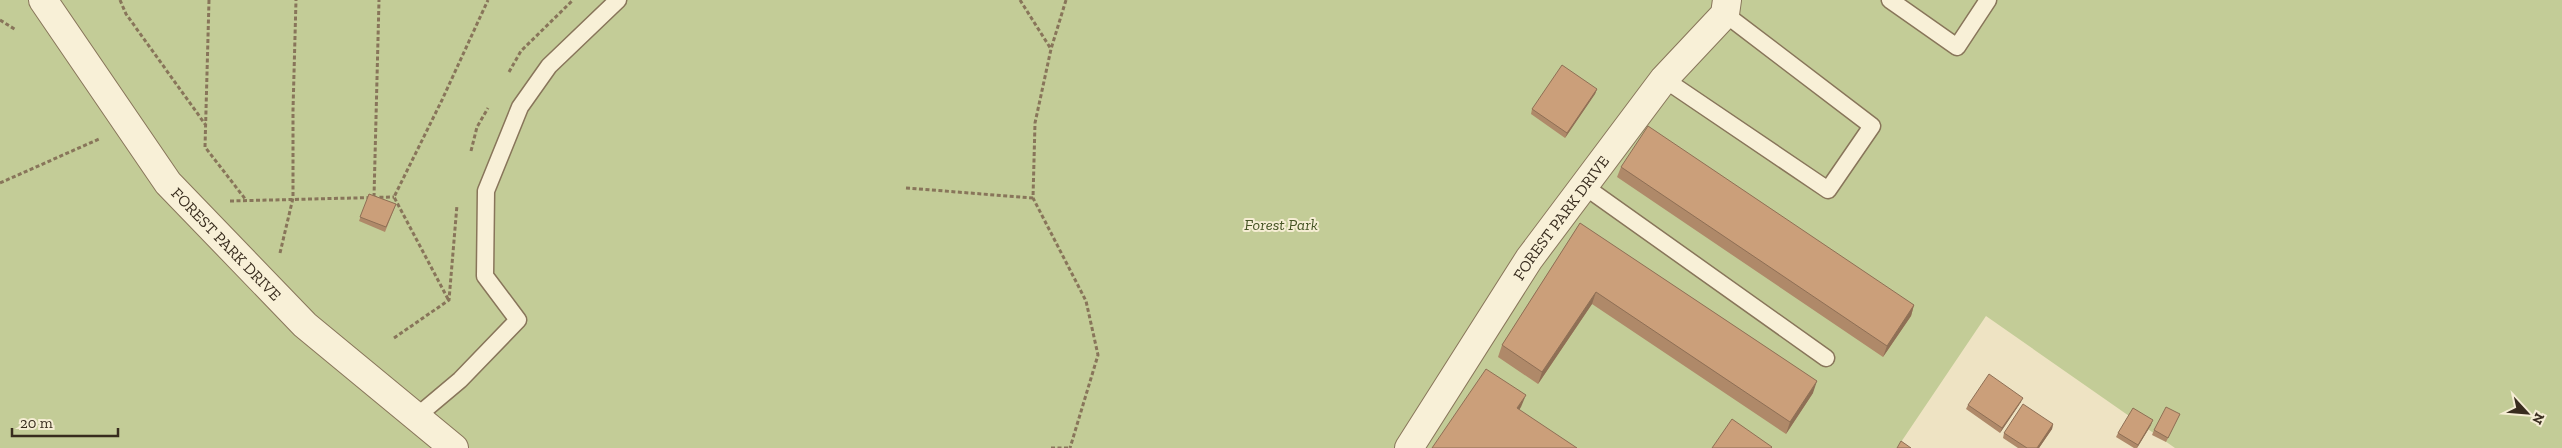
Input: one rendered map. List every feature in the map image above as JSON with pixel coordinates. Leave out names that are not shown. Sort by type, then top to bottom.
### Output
[{"type":"street","name":"FOREST PARK DRIVE","points":[[43,0],[168,182],[304,325],[454,448]]},
{"type":"street","name":"FOREST PARK DRIVE","points":[[1409,448],[1529,259],[1664,79],[1726,7]]},
{"type":"lane","points":[[416,417],[460,380],[518,320],[484,276],[486,191],[520,107],[549,66],[618,0]]},
{"type":"lane","points":[[1890,0],[1957,47],[1988,0]]},
{"type":"lane","points":[[1664,79],[1828,190],[1872,126],[1726,7]]},
{"type":"lane","points":[[1584,186],[1826,358]]},
{"type":"path","points":[[120,0],[126,14],[205,125]]},
{"type":"path","points":[[208,0],[205,147],[246,200]]},
{"type":"path","points":[[278,260],[293,198],[296,0]]},
{"type":"path","points":[[374,197],[379,0]]},
{"type":"path","points":[[394,196],[442,100],[488,0]]},
{"type":"path","points":[[1020,0],[1051,49]]},
{"type":"path","points":[[1051,448],[1070,448],[1098,355],[1086,301],[1033,198],[1035,123],[1051,49],[1066,0]]},
{"type":"path","points":[[0,20],[16,30]]},
{"type":"path","points":[[0,183],[130,126]]},
{"type":"path","points":[[906,188],[1033,198]]},
{"type":"path","points":[[225,201],[394,196]]},
{"type":"path","points":[[394,196],[449,300]]},
{"type":"green space","name":"Forest Park","points":[[0,0],[2562,0],[2562,448],[2175,448],[1986,316],[1897,448],[0,448]]},
{"type":"building","points":[[1562,65],[1597,89],[1567,133],[1532,109]]},
{"type":"building","points":[[1648,126],[1914,305],[1887,346],[1621,167]]},
{"type":"building","points":[[369,194],[396,204],[386,227],[360,217]]},
{"type":"building","points":[[1580,223],[1817,381],[1790,422],[1596,292],[1542,372],[1502,345]]},
{"type":"building","points":[[1486,369],[1526,395],[1517,408],[1577,448],[1432,448]]},
{"type":"building","points":[[1989,374],[2023,398],[2002,428],[1968,405]]},
{"type":"building","points":[[2023,404],[2053,424],[2037,448],[2027,448],[2004,433]]},
{"type":"building","points":[[2166,407],[2180,414],[2168,438],[2154,430]]},
{"type":"building","points":[[2133,408],[2153,420],[2138,445],[2118,433]]},
{"type":"building","points":[[1732,419],[1772,447],[1712,448]]},
{"type":"building","points":[[1901,441],[1911,448],[1897,448]]}]
